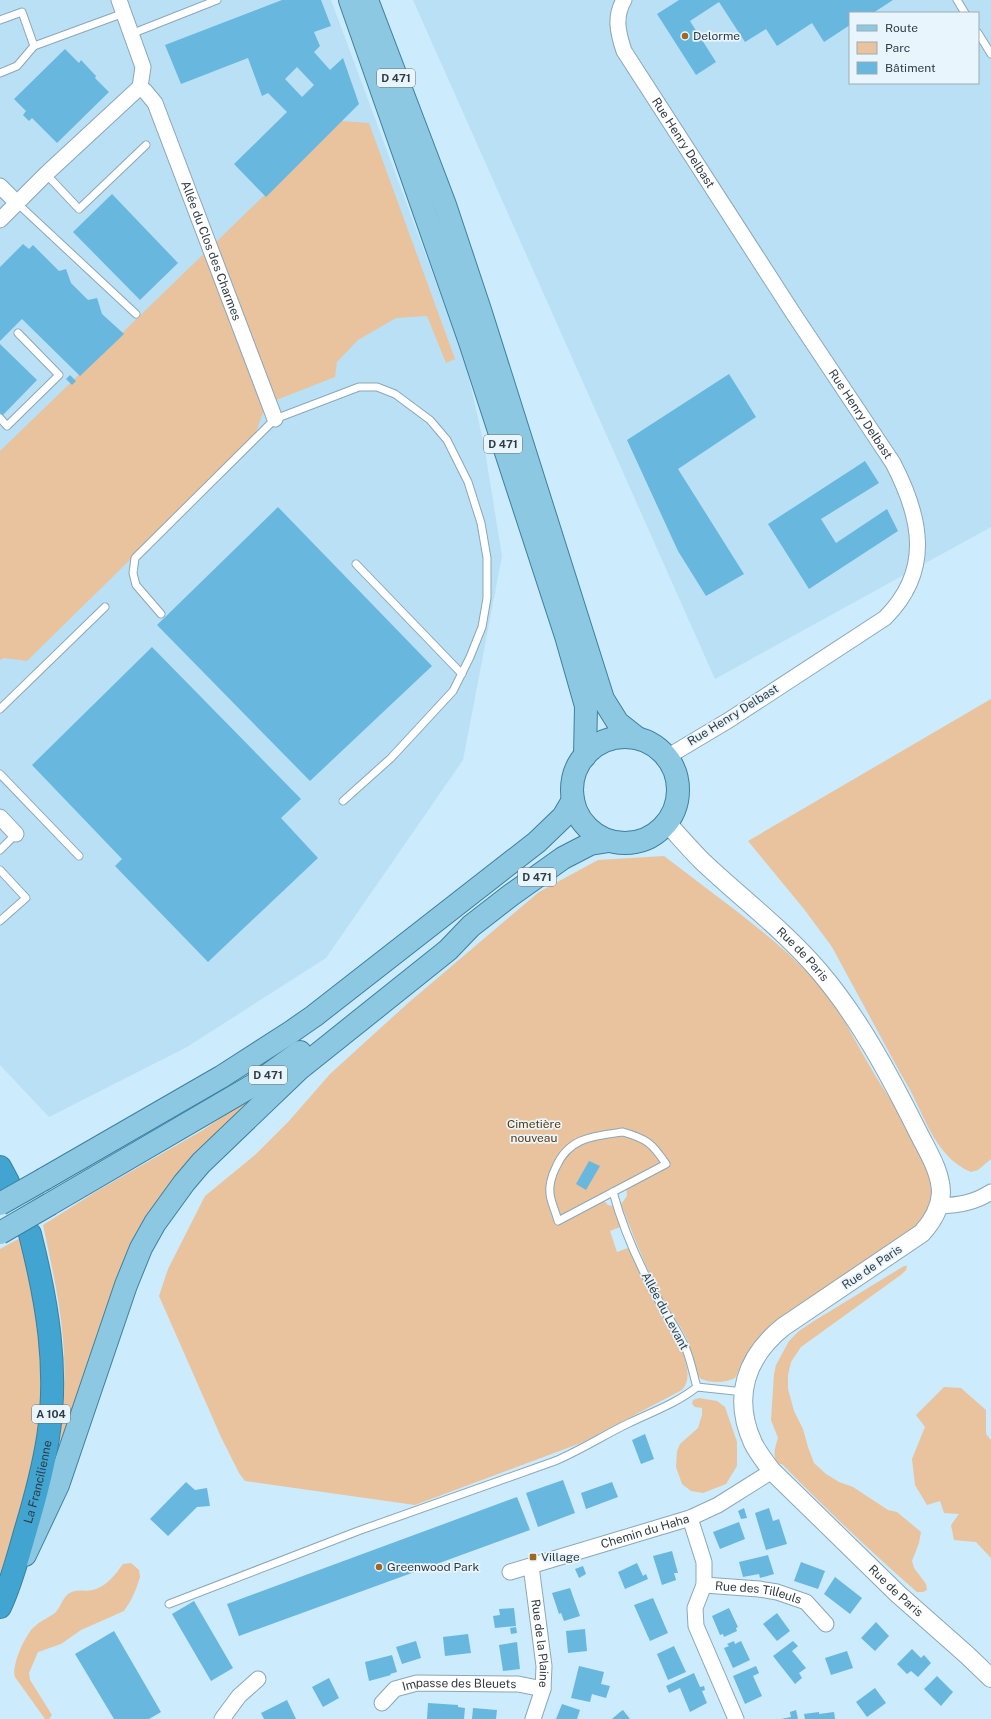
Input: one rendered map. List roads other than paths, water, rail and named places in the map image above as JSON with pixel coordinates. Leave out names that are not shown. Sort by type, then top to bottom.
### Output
[{"type":"highway","name":"La Francilienne","points":[[4,1599],[38,1488],[48,1437],[51,1411],[52,1353],[49,1324],[44,1291],[30,1234]]},
{"type":"main road","name":"D 471","points":[[350,0],[470,342],[566,636],[586,706],[585,756]]},
{"type":"main road","name":"D 471","points":[[366,0],[445,205],[603,699],[618,723],[637,738]]},
{"type":"main road","points":[[623,737],[637,738],[653,745],[667,757],[675,772],[679,790],[676,808],[667,823],[653,835],[636,842],[618,843],[609,841],[596,835],[586,826],[578,814],[573,800],[572,788],[574,777],[578,766],[585,756],[596,746],[608,739],[623,737]]},
{"type":"main road","name":"D 471","points":[[0,1204],[232,1070],[314,1016],[537,842],[563,817],[573,800]]},
{"type":"main road","name":"D 471","points":[[0,1233],[258,1082],[354,1012],[445,942],[471,926],[563,858],[590,844],[609,841]]},
{"type":"main road","points":[[4,1599],[58,1485],[126,1285],[141,1248],[168,1204],[201,1163],[298,1070],[448,950],[471,926]]},
{"type":"street","name":"Rue Henry Delbast","points":[[624,0],[619,9],[617,22],[624,51],[793,314],[893,463],[906,488],[913,508],[918,542],[912,578],[904,595],[895,608],[885,618],[729,720],[667,757]]},
{"type":"street","points":[[0,220],[46,174],[140,87],[143,67],[121,7]]},
{"type":"street","name":"Allée du Clos des Charmes","points":[[140,87],[145,90],[155,103],[275,419]]},
{"type":"street","points":[[0,186],[17,203]]},
{"type":"street","points":[[0,817],[16,834]]},
{"type":"street","name":"Rue de Paris","points":[[667,823],[702,861],[780,929],[819,971],[842,1001],[865,1035],[911,1118],[932,1159],[938,1174],[940,1185],[939,1206],[932,1221],[922,1233],[790,1323],[772,1337],[754,1359],[744,1392],[744,1413],[747,1427],[759,1454],[772,1471],[898,1594],[991,1678]]},
{"type":"street","points":[[939,1206],[970,1203],[979,1200],[991,1192]]},
{"type":"street","name":"Chemin du Haha","points":[[510,1572],[690,1518],[718,1505],[772,1471]]},
{"type":"street","points":[[690,1518],[704,1562],[704,1586],[695,1608],[696,1626],[736,1719]]},
{"type":"street","name":"Rue de la Plaine","points":[[531,1566],[544,1666],[543,1689],[533,1719]]},
{"type":"street","name":"Rue des Tilleuls","points":[[704,1586],[759,1589],[777,1592],[806,1602],[826,1624]]},
{"type":"street","points":[[222,1719],[239,1696],[258,1679]]},
{"type":"street","name":"Impasse des Bleuets","points":[[382,1703],[395,1689],[417,1683],[518,1684],[543,1689]]},
{"type":"lane","points":[[131,34],[218,0]]},
{"type":"lane","points":[[957,0],[964,12]]},
{"type":"lane","points":[[0,73],[17,66],[34,46],[121,7]]},
{"type":"lane","points":[[0,20],[22,12],[34,46]]},
{"type":"lane","points":[[979,35],[991,54]]},
{"type":"lane","points":[[46,174],[79,209],[146,145]]},
{"type":"lane","points":[[17,203],[136,314]]},
{"type":"lane","points":[[0,418],[7,426],[59,375],[18,333]]},
{"type":"lane","points":[[162,614],[136,585],[132,573],[135,558],[275,419],[359,387],[377,387],[395,394],[424,416],[447,440],[468,482],[481,523],[487,558],[487,598],[482,627],[454,691],[391,758],[344,801]]},
{"type":"lane","points":[[356,564],[462,674]]},
{"type":"lane","points":[[0,709],[105,607]]},
{"type":"lane","points":[[0,774],[79,856]]},
{"type":"lane","points":[[0,850],[16,834]]},
{"type":"lane","points":[[0,870],[26,898],[0,922]]},
{"type":"lane","points":[[623,1132],[643,1138],[655,1148],[666,1164],[613,1192],[558,1221],[550,1193],[551,1177],[558,1162],[571,1145],[589,1137],[623,1132]]},
{"type":"lane","name":"Allée du Levant","points":[[613,1192],[624,1226],[639,1261],[687,1351],[697,1387]]},
{"type":"lane","points":[[169,1604],[351,1534],[562,1458],[628,1423],[685,1396],[697,1387],[744,1392]]},
{"type":"place","name":"Delorme","points":[[685,36]]},
{"type":"place","name":"Village","points":[[533,1557]]},
{"type":"place","name":"Greenwood Park","points":[[379,1567]]},
{"type":"park label","name":"Cimetière nouveau","points":[[534,1131]]}]
